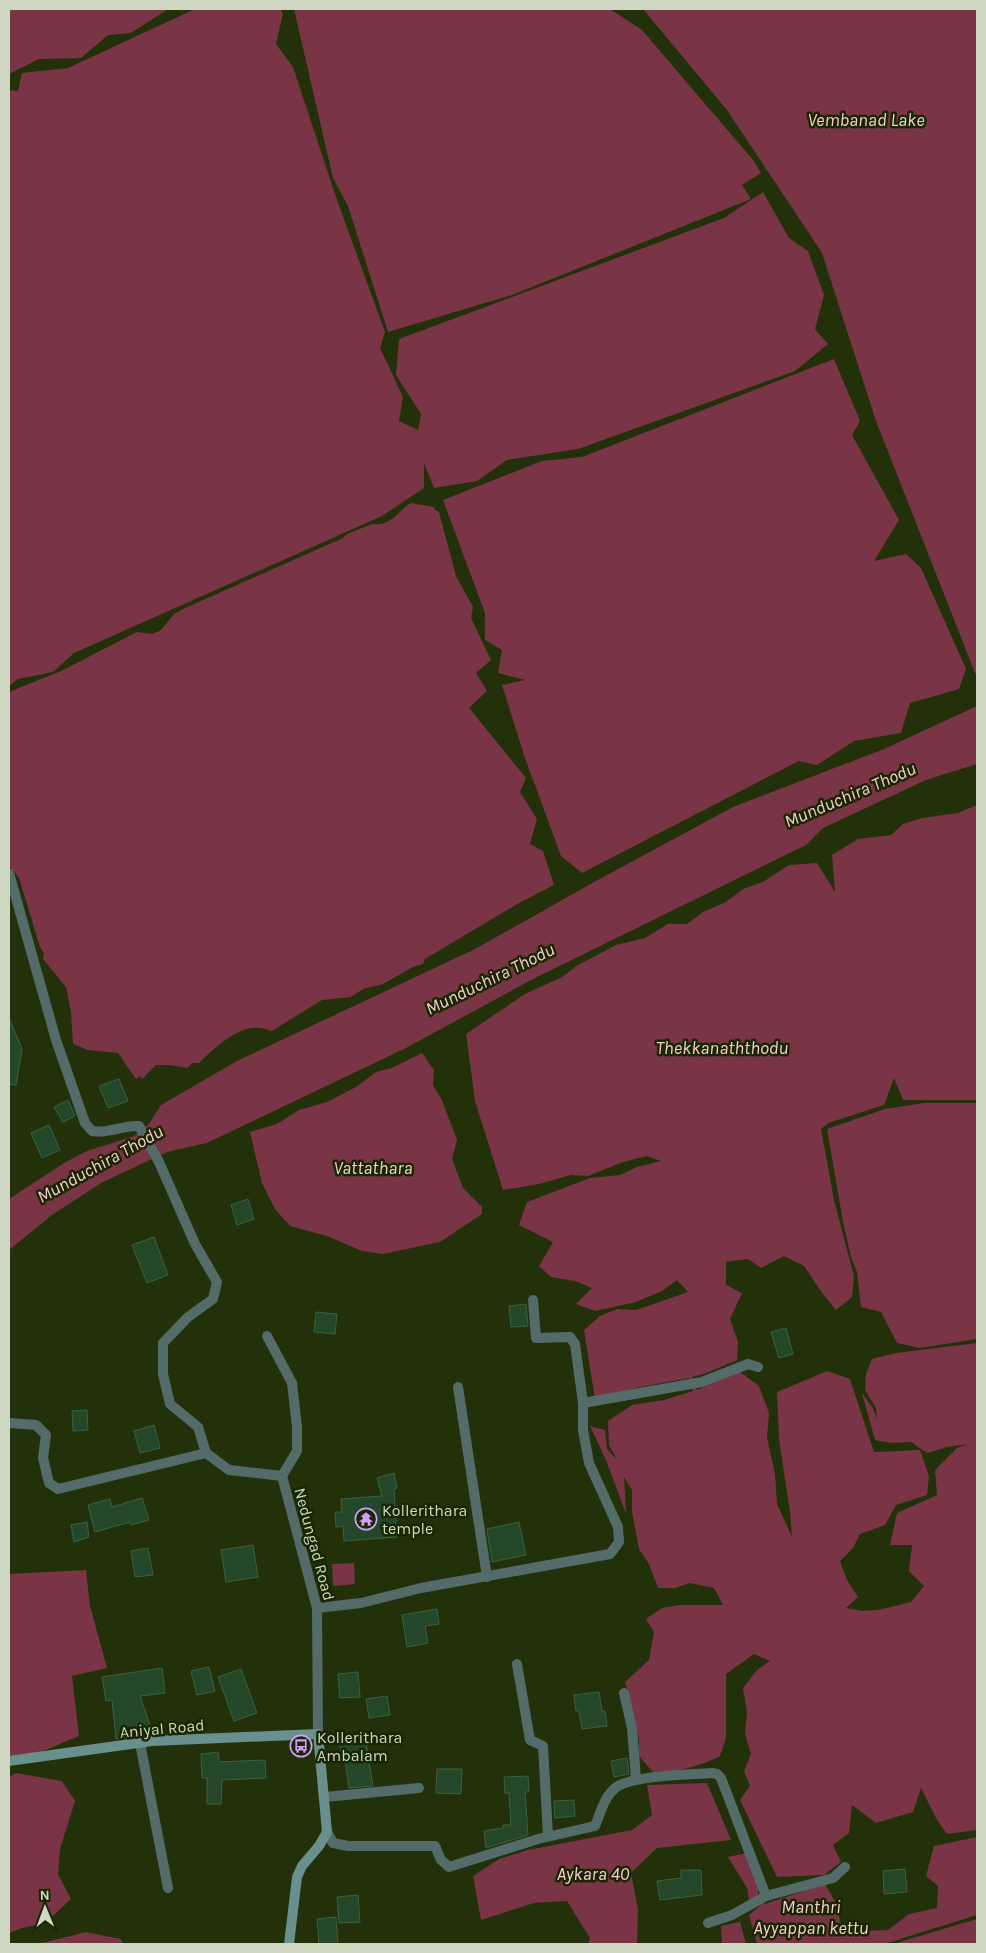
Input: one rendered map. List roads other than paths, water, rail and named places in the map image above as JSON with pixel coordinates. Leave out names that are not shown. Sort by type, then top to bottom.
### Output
[{"type":"main road","name":"Aniyal Road","points":[[9,1761],[140,1743],[318,1734]]},
{"type":"main road","name":"Nedungad Road","points":[[318,1734],[327,1832]]},
{"type":"main road","points":[[289,1944],[297,1877],[302,1866],[319,1846],[327,1832]]},
{"type":"street","points":[[9,873],[56,1040],[85,1123],[92,1131],[104,1133],[131,1125],[139,1126],[159,1162],[195,1244],[217,1282],[214,1299],[188,1317],[163,1343],[163,1374],[170,1404],[198,1427],[206,1453],[58,1488],[48,1483],[43,1458],[46,1435],[36,1425],[9,1423]]},
{"type":"street","points":[[317,1608],[361,1602],[421,1588],[610,1554],[619,1542],[618,1527],[589,1463],[583,1430],[583,1403],[574,1344],[570,1337],[536,1338],[533,1300]]},
{"type":"street","points":[[267,1336],[286,1375],[292,1383],[297,1427],[297,1451],[282,1476]]},
{"type":"street","points":[[583,1403],[693,1384],[748,1364],[758,1367]]},
{"type":"street","points":[[458,1387],[487,1577]]},
{"type":"street","name":"Nedungad Road","points":[[206,1453],[229,1470],[282,1476],[317,1608],[318,1734]]},
{"type":"street","points":[[517,1664],[530,1740],[543,1746],[548,1836]]},
{"type":"street","points":[[624,1693],[632,1728],[636,1779]]},
{"type":"street","points":[[140,1743],[168,1888]]},
{"type":"street","points":[[327,1832],[334,1843],[348,1846],[435,1846],[441,1860],[449,1867],[548,1836],[595,1826],[606,1800],[615,1787],[636,1779],[718,1774],[721,1778],[762,1899]]},
{"type":"street","points":[[325,1797],[418,1788]]},
{"type":"street","points":[[708,1923],[732,1915],[762,1899],[833,1878],[845,1867]]},
{"type":"water","points":[[9,9],[168,9],[131,33],[108,35],[81,58],[39,59],[9,74]]},
{"type":"water","points":[[195,9],[280,9],[283,14],[276,44],[293,67],[337,200],[385,332],[380,348],[403,397],[399,421],[418,430],[421,414],[396,375],[399,339],[724,218],[763,192],[789,238],[808,251],[824,295],[815,329],[828,344],[795,371],[578,449],[507,460],[477,481],[434,488],[424,463],[424,488],[382,516],[74,653],[53,672],[18,679],[9,686],[9,90],[18,91],[22,73],[68,68]]},
{"type":"water","points":[[294,9],[610,9],[642,30],[753,160],[761,173],[742,185],[751,199],[512,295],[388,332],[348,206],[333,178]]},
{"type":"water","name":"Vembanad Lake","points":[[643,9],[977,9],[977,678],[876,421],[822,253],[727,110]]},
{"type":"water","points":[[834,359],[860,421],[852,435],[899,520],[874,561],[906,554],[921,568],[966,669],[959,689],[910,703],[901,733],[854,741],[817,765],[799,761],[582,873],[561,856],[525,758],[502,685],[525,680],[498,673],[502,650],[485,640],[485,613],[443,500],[542,461],[582,457]]},
{"type":"water","points":[[411,503],[434,507],[439,512],[456,576],[473,607],[471,618],[491,660],[476,673],[487,691],[469,708],[526,778],[520,792],[537,819],[530,844],[543,851],[554,885],[519,903],[425,959],[423,964],[413,967],[383,984],[363,989],[351,997],[322,1000],[272,1031],[255,1028],[238,1032],[199,1063],[192,1063],[187,1068],[156,1065],[142,1079],[140,1076],[136,1079],[118,1053],[88,1050],[73,1044],[71,1012],[66,987],[43,959],[44,953],[40,947],[19,878],[9,865],[9,692],[61,671],[137,632],[152,634],[161,630],[174,614],[183,609],[343,538],[347,534],[372,524],[389,521]]},
{"type":"water","name":"Munduchira Thodu","points":[[977,706],[977,764],[926,780],[823,828],[806,845],[531,980],[406,1048],[207,1143],[167,1152],[101,1183],[52,1215],[9,1250],[9,1199],[64,1163],[87,1151],[134,1136],[149,1124],[161,1105],[237,1061],[475,949],[733,807],[884,749]]},
{"type":"water","name":"Thekkanaththodu","points":[[977,805],[977,1100],[903,1100],[894,1078],[884,1105],[828,1123],[821,1129],[834,1200],[854,1276],[852,1297],[836,1310],[804,1266],[784,1256],[761,1268],[748,1259],[726,1262],[726,1285],[742,1293],[730,1319],[738,1342],[737,1360],[692,1377],[697,1390],[740,1372],[759,1386],[769,1413],[767,1438],[775,1474],[777,1504],[792,1537],[779,1440],[777,1392],[827,1371],[850,1379],[874,1452],[920,1450],[929,1476],[927,1495],[896,1505],[885,1525],[860,1534],[853,1548],[840,1561],[847,1580],[858,1597],[846,1608],[862,1611],[878,1610],[911,1602],[924,1586],[909,1571],[912,1545],[890,1545],[897,1513],[937,1495],[935,1470],[957,1448],[968,1444],[947,1447],[927,1453],[911,1442],[891,1443],[875,1440],[862,1393],[873,1408],[877,1420],[876,1408],[865,1390],[866,1374],[872,1359],[896,1353],[977,1343],[977,1830],[947,1834],[937,1820],[921,1788],[913,1812],[876,1823],[852,1805],[849,1833],[833,1845],[841,1862],[824,1875],[777,1877],[740,1800],[750,1786],[744,1771],[751,1754],[745,1734],[747,1713],[743,1688],[757,1670],[770,1661],[754,1654],[726,1674],[726,1738],[720,1756],[679,1770],[653,1772],[639,1756],[639,1740],[625,1682],[649,1660],[654,1632],[646,1619],[662,1608],[680,1605],[723,1605],[714,1588],[690,1583],[675,1588],[658,1588],[649,1564],[639,1549],[632,1512],[632,1490],[624,1477],[626,1514],[606,1460],[590,1426],[605,1430],[607,1449],[617,1460],[609,1445],[608,1421],[632,1405],[664,1400],[693,1391],[689,1378],[640,1387],[595,1399],[584,1330],[600,1316],[617,1309],[636,1310],[688,1292],[677,1280],[662,1291],[636,1302],[595,1311],[576,1304],[592,1288],[575,1281],[551,1277],[539,1266],[553,1242],[519,1225],[527,1202],[590,1178],[620,1175],[637,1167],[661,1161],[647,1156],[623,1162],[588,1176],[571,1175],[539,1184],[503,1190],[475,1101],[466,1034],[525,994],[562,977],[578,965],[616,945],[645,938],[668,924],[687,924],[703,912],[726,902],[743,889],[763,882],[789,865],[817,863],[835,892],[832,855],[858,839],[891,835],[903,824],[922,818],[958,813]]},
{"type":"water","name":"Vattathara","points":[[422,1053],[434,1070],[433,1085],[442,1100],[457,1140],[452,1159],[463,1188],[482,1207],[482,1214],[440,1242],[383,1254],[362,1251],[327,1236],[290,1226],[275,1209],[262,1183],[250,1132],[277,1124],[299,1110],[327,1102],[356,1087],[376,1072],[392,1068]]},
{"type":"water","points":[[924,1103],[977,1103],[977,1339],[920,1348],[897,1343],[881,1312],[861,1307],[857,1272],[851,1257],[843,1222],[827,1129],[885,1109]]},
{"type":"water","points":[[354,1563],[355,1584],[333,1586],[332,1564]]},
{"type":"water","points":[[86,1570],[90,1606],[107,1668],[72,1676],[79,1736],[38,1753],[9,1759],[9,1574]]},
{"type":"water","points":[[16,1773],[62,1781],[75,1801],[60,1849],[58,1874],[71,1899],[45,1923],[9,1933],[9,1777]]},
{"type":"water","name":"Aykara 40","points":[[707,1783],[731,1840],[657,1848],[631,1873],[638,1909],[637,1944],[588,1944],[590,1938],[567,1901],[534,1903],[481,1920],[473,1876],[499,1859],[528,1850],[632,1830],[652,1815],[647,1785]]},
{"type":"water","name":"Manthri Ayyappan kettu","points":[[977,1837],[977,1915],[884,1944],[757,1944],[749,1915],[760,1906],[755,1897],[749,1900],[747,1888],[728,1857],[746,1853],[758,1885],[758,1894],[765,1904],[825,1884],[837,1905],[842,1932],[888,1930],[909,1914],[937,1908],[938,1886],[926,1876],[934,1846]]},
{"type":"water","points":[[977,1919],[977,1944],[895,1944],[906,1940]]},
{"type":"water","points":[[740,1922],[746,1944],[722,1944],[721,1926]]},
{"type":"water","points":[[86,1932],[121,1939],[123,1944],[38,1944]]},
{"type":"place","name":"Kollerithara temple","points":[[366,1519]]},
{"type":"place","name":"Kollerithara Ambalam","points":[[301,1746]]}]
